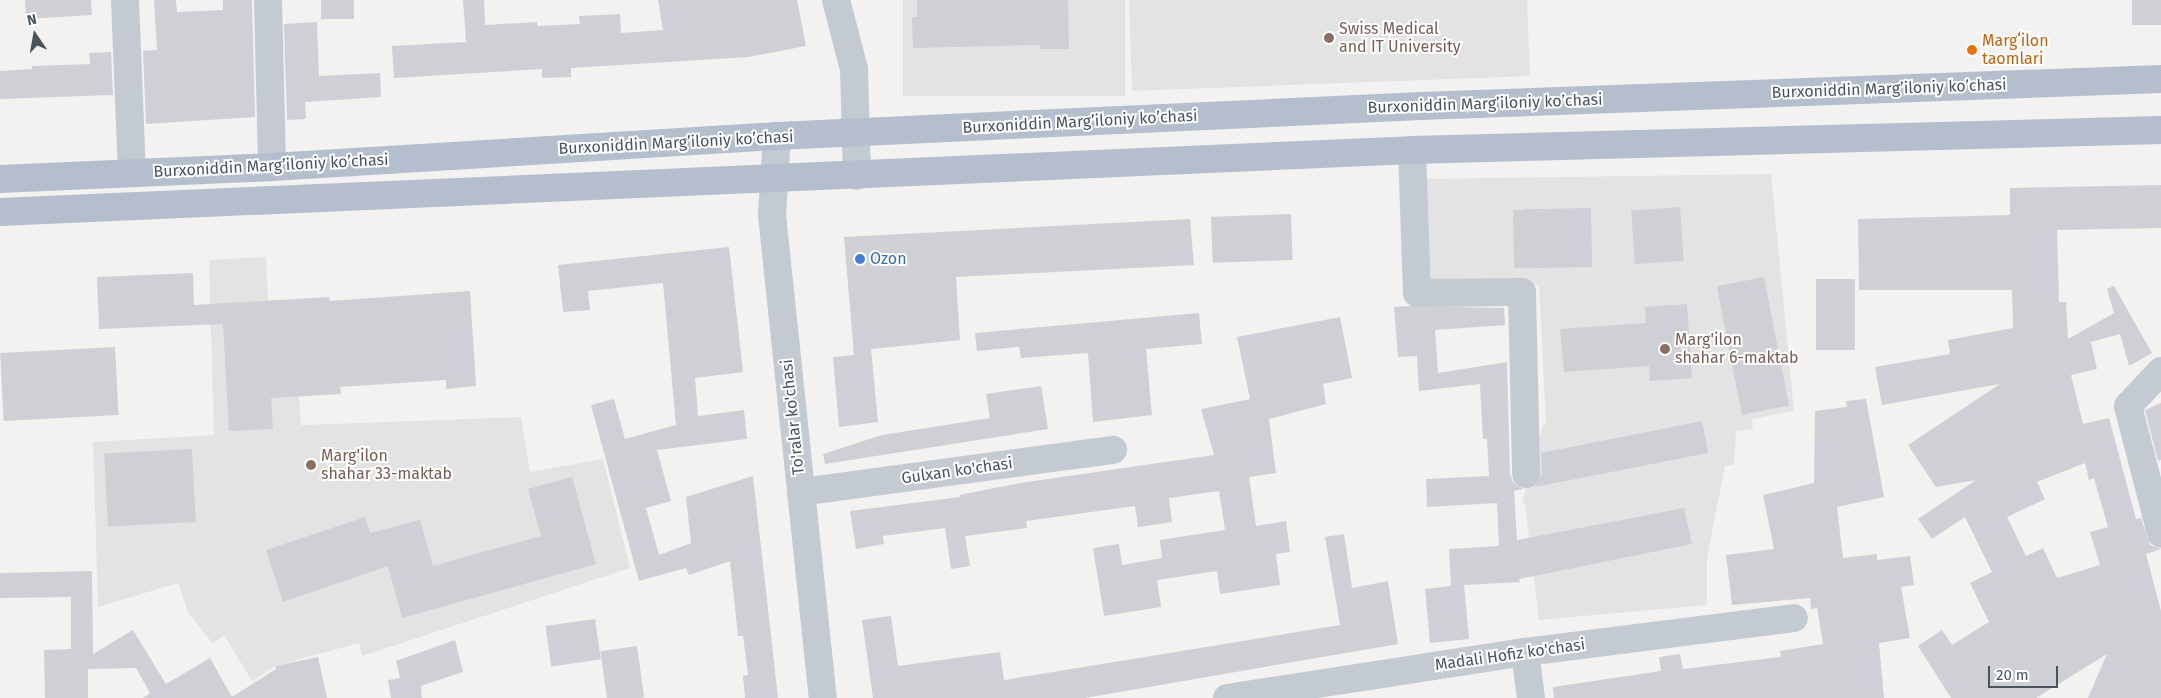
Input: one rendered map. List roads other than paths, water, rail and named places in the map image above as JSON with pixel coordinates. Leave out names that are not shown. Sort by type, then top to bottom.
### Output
[{"type":"main road","name":"Burxoniddin Marg’iloniy ko’chasi","points":[[0,179],[272,167],[777,136],[857,134],[1421,106],[2161,79]]},
{"type":"main road","name":"Burxoniddin Marg’iloniy ko’chasi","points":[[0,212],[774,180],[1412,150],[2161,130]]},
{"type":"street","points":[[125,0],[132,173]]},
{"type":"street","points":[[268,0],[272,167]]},
{"type":"street","points":[[836,0],[854,69],[857,176]]},
{"type":"street","name":"To'ralar ko'chasi","points":[[777,136],[772,215],[823,698]]},
{"type":"street","points":[[1412,150],[1417,293],[1522,292],[1526,474]]},
{"type":"street","points":[[2161,371],[2128,406],[2161,534]]},
{"type":"street","name":"Gulxan ko'chasi","points":[[801,492],[1113,450]]},
{"type":"street","name":"Madali Hofiz ko'chasi","points":[[1227,698],[1525,652],[1794,618]]},
{"type":"street","points":[[1525,652],[1531,698]]},
{"type":"place","name":"Swiss Medical and IT University","points":[[1329,38]]},
{"type":"place","name":"Margʻilon taomlari","points":[[1972,50]]},
{"type":"place","name":"Ozon","points":[[860,259]]},
{"type":"place","name":"Marg'ilon shahar 6-maktab","points":[[1665,349]]},
{"type":"place","name":"Marg'ilon shahar 33-maktab","points":[[311,465]]}]
